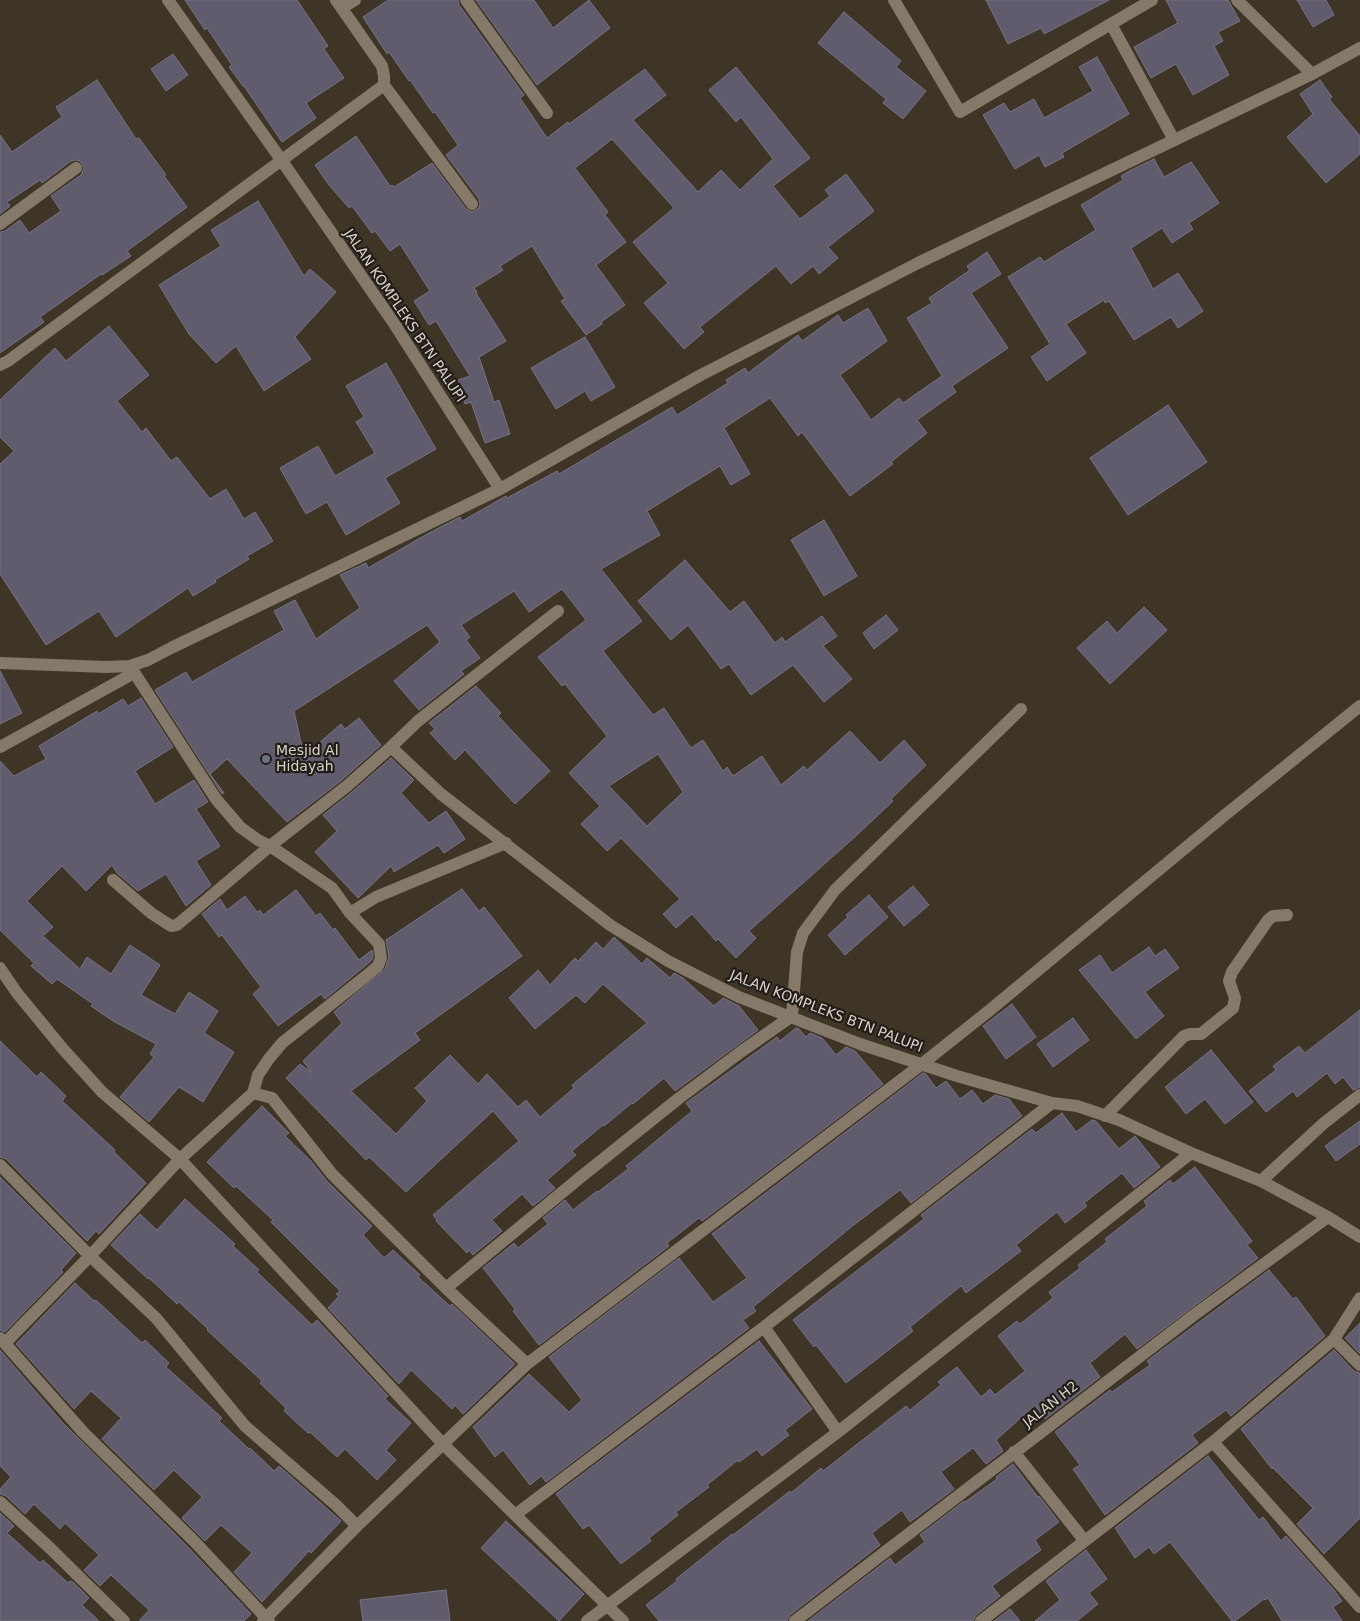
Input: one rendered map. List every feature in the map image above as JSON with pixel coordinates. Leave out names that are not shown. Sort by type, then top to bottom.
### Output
[{"type":"street","name":"JALAN KOMPLEKS BTN PALUPI","points":[[168,0],[282,161],[392,322],[500,489]]},
{"type":"street","points":[[355,0],[339,4],[382,66],[384,85],[472,204]]},
{"type":"street","points":[[466,0],[548,113]]},
{"type":"street","points":[[894,0],[960,112],[1152,0]]},
{"type":"street","points":[[1237,0],[1312,74]]},
{"type":"street","points":[[1111,24],[1174,140]]},
{"type":"street","points":[[0,747],[132,669],[180,643],[500,489],[699,376],[883,281],[1312,74],[1360,48]]},
{"type":"street","points":[[0,365],[384,85]]},
{"type":"street","points":[[0,224],[76,168]]},
{"type":"street","points":[[113,880],[151,913],[171,926],[177,925],[270,846],[347,786],[418,721],[558,611]]},
{"type":"street","points":[[0,663],[132,669]]},
{"type":"street","points":[[132,669],[216,799],[240,827],[332,888],[350,913],[379,944],[381,958],[378,966],[282,1042],[258,1075],[253,1093],[180,1159],[90,1256],[2,1341],[83,1432],[193,1540],[266,1620],[357,1526],[527,1364],[922,1064],[1360,706]]},
{"type":"street","points":[[446,1288],[678,1099],[742,1050],[792,1016],[797,952],[803,933],[835,890],[1020,709]]},
{"type":"street","name":"JALAN KOMPLEKS BTN PALUPI","points":[[391,747],[442,794],[610,925],[668,961],[739,997],[860,1044],[956,1076],[1052,1103],[1076,1106],[1119,1120],[1192,1153],[1261,1181],[1328,1217],[1360,1237]]},
{"type":"street","points":[[350,913],[376,897],[506,843]]},
{"type":"street","points":[[1105,1116],[1184,1036],[1201,1034],[1232,1008],[1235,998],[1229,981],[1232,972],[1268,920],[1273,916],[1286,915]]},
{"type":"street","points":[[0,968],[17,993],[63,1049],[102,1092],[180,1159],[443,1444],[623,1621]]},
{"type":"street","points":[[253,1093],[272,1098],[332,1174],[446,1288],[527,1364]]},
{"type":"street","points":[[1261,1181],[1324,1123],[1360,1095]]},
{"type":"street","points":[[515,1515],[764,1327],[1052,1103]]},
{"type":"street","points":[[586,1621],[838,1432],[1192,1153]]},
{"type":"street","points":[[0,1165],[90,1256],[156,1318],[245,1426],[336,1505],[357,1526]]},
{"type":"street","name":"JALAN H2","points":[[795,1621],[1194,1315],[1328,1217]]},
{"type":"street","points":[[981,1621],[1212,1442],[1334,1339],[1360,1298]]},
{"type":"street","points":[[764,1327],[838,1432]]},
{"type":"street","points":[[1334,1339],[1360,1365]]},
{"type":"street","points":[[1212,1442],[1360,1607]]},
{"type":"street","points":[[1014,1452],[1084,1540]]},
{"type":"street","points":[[0,1502],[124,1621]]},
{"type":"building","points":[[185,0],[297,0],[328,46],[324,49],[344,78],[306,103],[316,118],[282,142],[229,67],[232,65],[207,28],[205,30]]},
{"type":"building","points":[[388,0],[458,0],[459,5],[524,95],[520,98],[547,138],[645,69],[666,95],[633,120],[698,192],[721,170],[740,190],[773,159],[741,117],[736,122],[709,90],[736,67],[810,158],[773,186],[800,219],[830,196],[825,190],[846,174],[874,211],[828,247],[838,258],[819,274],[813,266],[791,284],[776,266],[700,327],[704,332],[684,349],[644,303],[668,283],[633,242],[674,208],[612,139],[575,168],[608,212],[605,215],[626,242],[596,265],[625,305],[586,335],[561,301],[565,299],[532,246],[500,266],[503,270],[474,288],[506,341],[479,357],[494,402],[499,400],[510,434],[485,443],[471,402],[465,404],[458,380],[470,376],[436,321],[429,325],[414,301],[430,291],[400,244],[390,251],[375,231],[372,233],[352,206],[349,208],[315,165],[356,136],[390,186],[394,187],[432,163],[466,209],[472,212],[479,208],[479,199],[446,155],[458,145],[389,52],[387,54],[363,17]]},
{"type":"building","points":[[476,0],[534,0],[553,28],[589,0],[610,28],[537,85]]},
{"type":"building","points":[[986,0],[1109,0],[1044,34],[1041,28],[1008,44]]},
{"type":"building","points":[[1166,0],[1228,0],[1240,21],[1218,32],[1223,41],[1214,46],[1229,75],[1193,95],[1176,64],[1151,78],[1134,47],[1178,23]]},
{"type":"building","points":[[1297,0],[1326,0],[1334,15],[1313,27]]},
{"type":"building","points":[[844,12],[901,61],[896,67],[926,91],[903,119],[883,103],[886,99],[818,43]]},
{"type":"building","points":[[173,54],[188,75],[166,91],[151,69]]},
{"type":"building","points":[[1097,57],[1129,114],[1062,153],[1064,157],[1045,167],[1039,155],[1015,169],[983,115],[1004,103],[1010,112],[1034,99],[1044,118],[1093,91],[1079,67]]},
{"type":"building","points":[[97,80],[136,139],[139,138],[187,207],[127,251],[131,256],[101,274],[40,317],[44,322],[0,353],[0,232],[5,231],[20,220],[29,233],[61,211],[51,196],[81,175],[84,168],[80,161],[71,161],[42,183],[40,180],[7,202],[10,206],[0,214],[0,135],[12,152],[62,117],[56,107]]},
{"type":"building","points":[[1320,80],[1332,97],[1329,99],[1360,136],[1360,154],[1326,183],[1287,137],[1313,114],[1300,94]]},
{"type":"building","points":[[1154,159],[1164,177],[1191,162],[1219,203],[1189,223],[1193,229],[1172,243],[1162,228],[1131,248],[1153,289],[1178,273],[1203,311],[1178,328],[1171,317],[1134,340],[1109,301],[1105,303],[1104,300],[1066,324],[1086,353],[1047,381],[1031,357],[1050,344],[1008,277],[1040,257],[1044,262],[1096,230],[1081,205],[1123,180],[1121,176]]},
{"type":"building","points":[[258,201],[304,276],[310,269],[336,292],[295,337],[311,359],[264,391],[236,346],[216,363],[189,334],[159,285],[221,246],[211,230]]},
{"type":"building","points":[[987,252],[1001,274],[971,293],[1008,348],[952,386],[956,392],[917,420],[927,433],[891,462],[893,464],[850,496],[802,432],[798,436],[770,398],[724,428],[750,474],[731,485],[720,466],[647,511],[660,535],[601,569],[642,621],[603,651],[653,715],[664,708],[691,748],[703,740],[723,771],[727,767],[733,776],[762,756],[781,785],[804,766],[807,770],[850,731],[880,763],[904,740],[926,765],[891,799],[893,801],[857,835],[749,931],[756,938],[736,958],[718,939],[716,941],[692,914],[676,928],[663,914],[680,899],[621,838],[607,851],[581,824],[600,806],[569,773],[607,736],[565,684],[562,686],[538,657],[586,620],[562,589],[529,612],[514,591],[461,625],[470,637],[466,640],[480,658],[461,671],[464,674],[419,710],[394,681],[440,642],[427,625],[294,711],[304,756],[341,724],[345,729],[359,718],[381,745],[342,780],[287,822],[227,759],[210,774],[224,793],[222,794],[155,690],[186,672],[192,682],[284,630],[274,611],[295,600],[316,639],[360,608],[340,575],[366,563],[368,568],[460,517],[462,521],[506,496],[507,498],[557,471],[559,474],[672,407],[677,415],[728,383],[726,380],[745,368],[748,373],[798,335],[802,341],[838,315],[843,323],[868,308],[887,341],[840,375],[871,420],[899,398],[903,403],[942,376],[907,318],[932,303],[929,298],[970,270],[967,266]],"holes":[[[658,754],[683,792],[647,826],[609,786]]]},
{"type":"building","points":[[109,326],[149,375],[117,401],[142,432],[146,428],[171,461],[177,457],[210,499],[226,489],[244,519],[255,512],[273,541],[247,556],[249,559],[215,580],[216,582],[193,596],[188,588],[116,637],[99,611],[46,645],[0,574],[0,464],[14,451],[0,437],[0,400],[55,348],[66,361]]},
{"type":"building","points":[[585,337],[615,387],[591,401],[585,391],[556,409],[531,368]]},
{"type":"building","points":[[386,363],[436,449],[385,478],[400,503],[346,535],[327,502],[306,514],[280,468],[318,446],[335,476],[375,453],[356,422],[364,417],[346,386]]},
{"type":"building","points":[[1168,405],[1207,462],[1128,515],[1090,458]]},
{"type":"building","points":[[824,520],[857,576],[824,596],[791,540]]},
{"type":"building","points":[[685,560],[730,612],[744,601],[775,643],[782,637],[785,642],[822,616],[837,636],[823,646],[852,679],[824,702],[793,665],[751,695],[729,664],[721,669],[688,625],[671,640],[638,601]]},
{"type":"building","points":[[1144,607],[1167,630],[1110,684],[1077,648],[1107,621],[1117,633]]},
{"type":"building","points":[[886,615],[898,630],[874,649],[863,633]]},
{"type":"building","points":[[0,671],[22,713],[0,724]]},
{"type":"building","points":[[476,686],[501,713],[498,716],[550,771],[515,804],[465,750],[455,760],[430,733],[435,729],[429,723]]},
{"type":"building","points":[[141,698],[173,747],[135,771],[155,804],[194,780],[208,802],[196,809],[220,846],[196,861],[211,885],[186,906],[166,874],[138,891],[117,873],[112,865],[86,891],[62,866],[27,901],[53,927],[43,936],[80,969],[87,957],[111,974],[130,945],[160,965],[141,995],[175,1014],[189,992],[218,1011],[204,1033],[234,1052],[203,1102],[179,1087],[149,1122],[120,1097],[154,1057],[150,1054],[156,1044],[113,1021],[91,1006],[93,1004],[57,979],[52,984],[31,966],[34,963],[0,930],[0,761],[14,776],[46,759],[39,746],[97,711],[98,714],[123,699],[128,706]]},
{"type":"building","points":[[391,758],[414,780],[401,793],[429,823],[446,811],[465,839],[444,853],[438,845],[394,872],[391,866],[358,898],[315,852],[337,831],[323,815]]},
{"type":"building","points":[[913,886],[929,905],[904,926],[888,907]]},
{"type":"building","points":[[462,889],[479,911],[484,907],[522,956],[415,1033],[420,1040],[351,1091],[396,1134],[427,1101],[415,1088],[450,1055],[478,1084],[487,1074],[518,1107],[526,1100],[540,1117],[574,1088],[572,1085],[647,1023],[603,984],[585,1003],[576,995],[535,1029],[509,998],[538,970],[550,985],[575,958],[578,961],[596,942],[603,949],[614,937],[642,964],[647,958],[670,978],[674,973],[683,978],[714,1006],[723,998],[739,1006],[758,1030],[675,1091],[664,1078],[633,1104],[603,1125],[572,1151],[576,1155],[547,1180],[555,1188],[533,1206],[522,1194],[492,1220],[502,1231],[473,1255],[469,1250],[467,1253],[436,1221],[433,1215],[519,1141],[493,1111],[406,1192],[369,1157],[366,1160],[286,1078],[300,1064],[312,1073],[303,1061],[342,1023],[334,1012],[385,969],[389,957],[386,940]]},
{"type":"building","points":[[296,890],[316,916],[320,913],[333,930],[335,928],[359,960],[372,950],[373,957],[371,961],[325,999],[321,994],[278,1026],[253,994],[261,987],[222,935],[219,937],[202,914],[220,899],[227,910],[245,896],[257,912],[260,910],[263,915]]},
{"type":"building","points":[[869,895],[888,917],[845,955],[828,935],[848,917],[846,915]]},
{"type":"building","points":[[1149,947],[1155,956],[1165,949],[1179,968],[1145,992],[1164,1016],[1136,1039],[1079,970],[1100,955],[1112,973]]},
{"type":"building","points":[[1012,1004],[1036,1037],[1006,1059],[983,1026]]},
{"type":"building","points":[[1360,1010],[1360,1087],[1353,1090],[1343,1077],[1335,1084],[1327,1073],[1297,1097],[1293,1091],[1266,1112],[1249,1091],[1276,1070],[1273,1066],[1299,1046],[1305,1053]]},
{"type":"building","points":[[1073,1018],[1089,1040],[1053,1067],[1037,1044]]},
{"type":"building","points":[[796,1028],[806,1037],[810,1033],[822,1038],[836,1055],[846,1047],[855,1051],[883,1084],[702,1221],[699,1218],[667,1243],[669,1246],[539,1345],[513,1311],[515,1309],[483,1268],[514,1243],[518,1248],[548,1224],[543,1218],[565,1200],[573,1210],[628,1169],[626,1166],[692,1111],[686,1103],[777,1037],[780,1041]]},
{"type":"building","points":[[0,1041],[37,1077],[41,1072],[66,1096],[62,1101],[115,1150],[114,1152],[146,1183],[99,1234],[96,1231],[87,1241],[6,1159],[0,1157]]},
{"type":"building","points":[[1211,1050],[1253,1102],[1225,1124],[1205,1099],[1186,1114],[1165,1087]]},
{"type":"building","points":[[923,1073],[926,1074],[936,1088],[946,1081],[960,1099],[972,1090],[983,1104],[995,1095],[1009,1099],[1022,1116],[911,1203],[900,1190],[855,1224],[753,1307],[756,1311],[743,1320],[749,1328],[546,1482],[541,1476],[530,1485],[503,1450],[495,1457],[473,1427],[529,1374],[569,1412],[582,1400],[549,1357],[679,1258],[713,1302],[747,1278],[712,1234]]},
{"type":"building","points":[[262,1106],[289,1133],[285,1136],[372,1226],[363,1235],[384,1258],[393,1250],[420,1275],[418,1277],[450,1306],[452,1304],[515,1364],[463,1414],[455,1405],[452,1409],[411,1370],[399,1384],[328,1308],[339,1296],[336,1294],[340,1291],[271,1222],[273,1220],[236,1186],[234,1188],[207,1162]]},
{"type":"building","points":[[1062,1113],[1076,1132],[1092,1120],[1096,1121],[1119,1149],[1135,1136],[1160,1167],[1134,1188],[1122,1173],[1084,1203],[1087,1206],[1065,1223],[1057,1212],[1016,1245],[1021,1251],[966,1293],[961,1286],[910,1327],[913,1331],[846,1383],[816,1345],[814,1347],[793,1320],[924,1219],[921,1215],[1032,1129],[1036,1133]]},
{"type":"building","points":[[1360,1121],[1360,1144],[1336,1161],[1325,1146]]},
{"type":"building","points":[[1195,1167],[1252,1241],[1247,1245],[1258,1258],[1137,1349],[1125,1334],[1090,1363],[1100,1377],[1045,1419],[1035,1405],[996,1440],[1003,1451],[986,1464],[973,1448],[941,1472],[954,1489],[910,1522],[902,1510],[872,1533],[880,1545],[790,1615],[787,1621],[659,1621],[646,1605],[677,1581],[676,1579],[732,1534],[790,1491],[791,1493],[821,1468],[823,1471],[906,1406],[910,1410],[941,1385],[938,1382],[957,1367],[981,1397],[990,1389],[995,1395],[1025,1371],[998,1336],[1017,1321],[1020,1324],[1053,1298],[1049,1292],[1080,1268],[1078,1265],[1107,1242],[1105,1239],[1147,1206],[1144,1201],[1170,1180],[1173,1184]]},
{"type":"building","points":[[0,1177],[76,1253],[61,1270],[63,1272],[5,1332],[0,1330]]},
{"type":"building","points":[[185,1199],[235,1244],[233,1246],[259,1270],[257,1272],[312,1325],[317,1320],[388,1396],[385,1399],[411,1423],[386,1450],[396,1460],[377,1480],[345,1449],[337,1457],[310,1432],[308,1433],[284,1411],[286,1408],[260,1383],[262,1381],[208,1329],[111,1245],[140,1214],[157,1230]]},
{"type":"building","points":[[1269,1270],[1293,1299],[1296,1297],[1325,1336],[1231,1416],[1226,1410],[1192,1435],[1198,1443],[1105,1515],[1073,1469],[1080,1465],[1055,1432],[1110,1390],[1112,1392],[1150,1365],[1147,1361]]},
{"type":"building","points":[[75,1283],[142,1343],[145,1340],[169,1363],[166,1367],[222,1418],[219,1421],[249,1449],[274,1471],[279,1466],[341,1521],[311,1553],[309,1551],[262,1602],[234,1572],[252,1553],[221,1525],[205,1541],[182,1518],[202,1497],[174,1470],[154,1490],[102,1439],[121,1418],[91,1391],[74,1409],[16,1344]]},
{"type":"building","points":[[1360,1323],[1360,1354],[1345,1338]]},
{"type":"building","points":[[759,1341],[812,1409],[785,1430],[789,1435],[762,1456],[757,1449],[739,1462],[738,1460],[707,1485],[709,1487],[676,1512],[678,1515],[649,1538],[651,1541],[621,1564],[589,1525],[583,1529],[556,1494]]},
{"type":"building","points":[[0,1350],[62,1422],[187,1546],[251,1614],[244,1621],[139,1621],[149,1610],[111,1575],[100,1586],[84,1570],[99,1555],[65,1523],[60,1529],[34,1504],[25,1514],[6,1496],[0,1494],[0,1489],[11,1477],[0,1466]]},
{"type":"building","points":[[1334,1350],[1354,1371],[1360,1373],[1360,1518],[1324,1554],[1297,1524],[1313,1508],[1272,1469],[1241,1429]]},
{"type":"building","points":[[1208,1456],[1259,1520],[1263,1517],[1281,1541],[1286,1536],[1334,1590],[1342,1601],[1333,1607],[1342,1621],[1282,1621],[1268,1598],[1235,1621],[1232,1621],[1170,1542],[1154,1554],[1149,1547],[1135,1558],[1115,1528]]},
{"type":"building","points":[[1013,1464],[1059,1522],[1035,1540],[1041,1550],[992,1586],[1000,1596],[976,1615],[973,1621],[808,1621],[890,1558],[895,1565],[925,1542],[920,1535],[964,1501],[997,1479],[996,1477]]},
{"type":"building","points":[[0,1513],[14,1526],[7,1533],[40,1563],[43,1560],[68,1583],[70,1581],[73,1582],[89,1598],[82,1605],[99,1621],[0,1621]]},
{"type":"building","points":[[506,1521],[584,1594],[559,1621],[481,1548]]},
{"type":"building","points":[[1086,1550],[1107,1579],[1089,1593],[1098,1604],[1077,1621],[1035,1621],[1060,1600],[1046,1581]]},
{"type":"building","points":[[446,1590],[450,1621],[363,1621],[360,1600]]},
{"type":"building","points":[[1010,1609],[1020,1621],[994,1621]]},
{"type":"place","name":"Mesjid Al Hidayah","points":[[266,759]]}]
